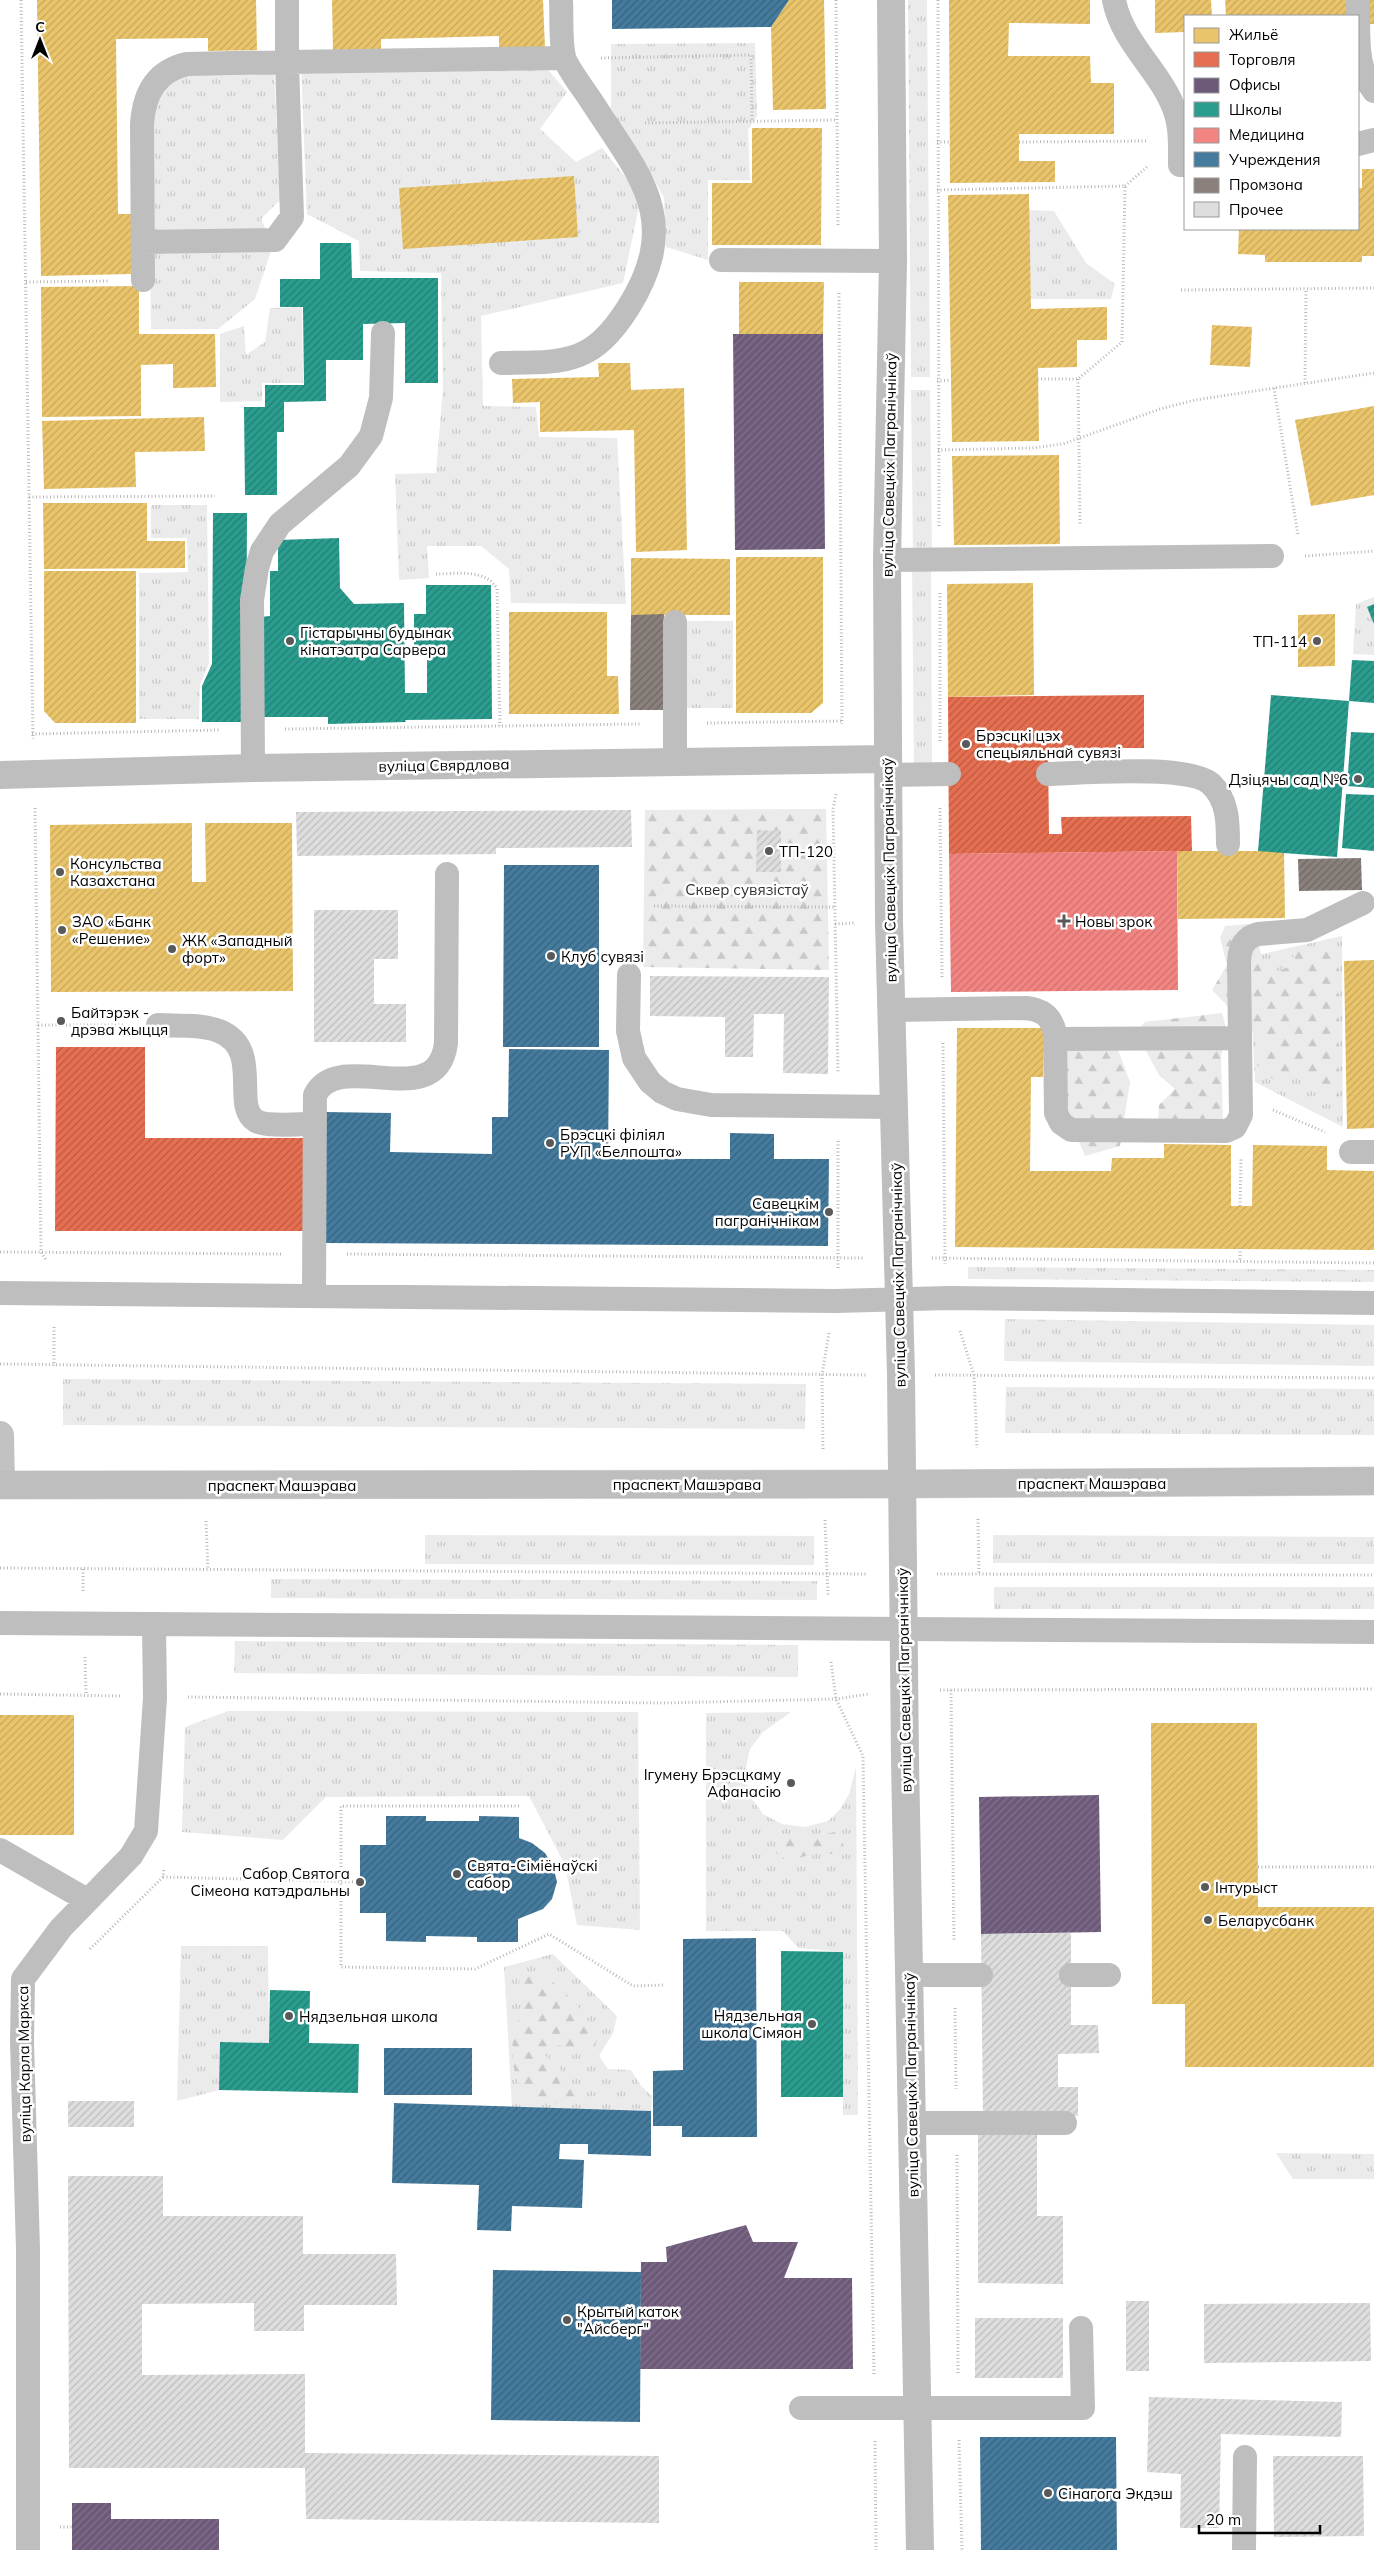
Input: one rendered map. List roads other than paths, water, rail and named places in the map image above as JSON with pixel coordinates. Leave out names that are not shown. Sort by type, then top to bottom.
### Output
[{"type":"main road","points":[[0,1435],[1,1485]]},
{"type":"street","name":"вуліца Савецкіх Пагранічнікаў","points":[[891,0],[893,261],[887,560],[887,767],[899,1300],[911,2123],[920,2550]]},
{"type":"street","name":"вуліца Свярдлова","points":[[0,775],[253,768],[845,758],[887,767]]},
{"type":"street","name":"праспект Машэрава","points":[[1,1485],[978,1484],[1374,1481]]},
{"type":"lane","points":[[143,242],[254,242],[275,240],[284,231],[292,217],[287,0]]},
{"type":"lane","points":[[502,363],[563,361],[573,359],[590,350],[618,323],[646,276],[654,248],[654,228],[650,206],[637,173],[564,58],[561,0]]},
{"type":"lane","points":[[1114,0],[1119,20],[1176,112],[1180,141],[1180,165],[1184,164]]},
{"type":"lane","points":[[1358,0],[1359,15]]},
{"type":"lane","points":[[1359,30],[1360,59],[1366,81],[1374,91]]},
{"type":"lane","points":[[144,280],[143,112],[147,94],[156,80],[175,67],[187,64],[564,58]]},
{"type":"lane","points":[[1359,144],[1374,140]]},
{"type":"lane","points":[[721,260],[893,261]]},
{"type":"lane","points":[[253,768],[252,600],[253,584],[262,551],[280,524],[349,466],[371,436],[381,398],[383,333]]},
{"type":"lane","points":[[887,560],[1272,556]]},
{"type":"lane","points":[[675,622],[675,761]]},
{"type":"lane","points":[[887,767],[944,774]]},
{"type":"lane","points":[[1048,774],[1168,772],[1198,776],[1209,782],[1223,800],[1228,821],[1228,844]]},
{"type":"lane","points":[[314,1296],[313,1124],[315,1095],[318,1088],[329,1080],[343,1078],[416,1077],[435,1070],[441,1064],[446,1043],[447,874]]},
{"type":"lane","points":[[892,1010],[942,1008],[1035,1009],[1042,1011],[1052,1021],[1055,1039],[1056,1113],[1061,1123],[1071,1130],[1226,1131],[1235,1127],[1241,1115],[1240,954],[1246,939],[1258,934],[1307,930],[1363,903]]},
{"type":"lane","points":[[629,975],[628,1031],[634,1058],[650,1082],[662,1092],[677,1099],[711,1105],[894,1107]]},
{"type":"lane","points":[[158,1025],[208,1028],[220,1031],[238,1047],[244,1059],[246,1105],[249,1113],[255,1120],[263,1124],[313,1124]]},
{"type":"lane","points":[[1055,1039],[1240,1038]]},
{"type":"lane","points":[[1351,1152],[1374,1152]]},
{"type":"lane","points":[[0,1293],[899,1300],[950,1298],[1374,1303]]},
{"type":"lane","points":[[0,1623],[1374,1632]]},
{"type":"lane","name":"вуліца Карла Маркса","points":[[28,2550],[28,2249],[22,2042],[23,1979],[61,1928],[132,1856],[146,1830],[155,1698],[154,1624]]},
{"type":"lane","points":[[0,1850],[87,1900]]},
{"type":"lane","points":[[909,1975],[981,1975]]},
{"type":"lane","points":[[1071,1975],[1109,1975]]},
{"type":"lane","points":[[911,2123],[1065,2123]]},
{"type":"lane","points":[[801,2408],[1083,2408],[1081,2328]]},
{"type":"lane","points":[[1244,2550],[1245,2458]]},
{"type":"place","name":"Гістарычны будынак кінатэатра Сарвера","points":[[290,641]]},
{"type":"place","name":"ТП-114","points":[[1317,641]]},
{"type":"place","name":"Брэсцкі цэх спецыяльнай сувязі","points":[[966,744]]},
{"type":"place","name":"Дзіцячы сад №6","points":[[1358,779]]},
{"type":"place","name":"ТП-120","points":[[769,851]]},
{"type":"place","name":"Консульства Казахстана","points":[[60,872]]},
{"type":"place","name":"Новы зрок","points":[[1064,921]]},
{"type":"place","name":"ЗАО «Банк «Решение»","points":[[62,930]]},
{"type":"place","name":"ЖК «Западный форт»","points":[[172,949]]},
{"type":"place","name":"Клуб сувязі","points":[[551,956]]},
{"type":"place","name":"Байтэрэк - дрэва жыцця","points":[[61,1021]]},
{"type":"place","name":"Брэсцкі філіял РУП «Белпошта»","points":[[550,1143]]},
{"type":"place","name":"Савецкім пагранічнікам","points":[[829,1212]]},
{"type":"place","name":"Ігумену Брэсцкаму Афанасію","points":[[791,1783]]},
{"type":"place","name":"Свята-Сіміёнаўскі сабор","points":[[457,1874]]},
{"type":"place","name":"Сабор Святога Сімеона катэдральны","points":[[360,1882]]},
{"type":"place","name":"Інтурыст","points":[[1205,1887]]},
{"type":"place","name":"Беларусбанк","points":[[1208,1920]]},
{"type":"place","name":"Нядзельная школа","points":[[289,2016]]},
{"type":"place","name":"Нядзельная школа Сімяон","points":[[812,2024]]},
{"type":"place","name":"Крытый каток \"Айсберг\"","points":[[567,2320]]},
{"type":"place","name":"Сінагога Экдэш","points":[[1048,2493]]},
{"type":"park label","name":"Сквер сувязістаў","points":[[747,889]]}]
